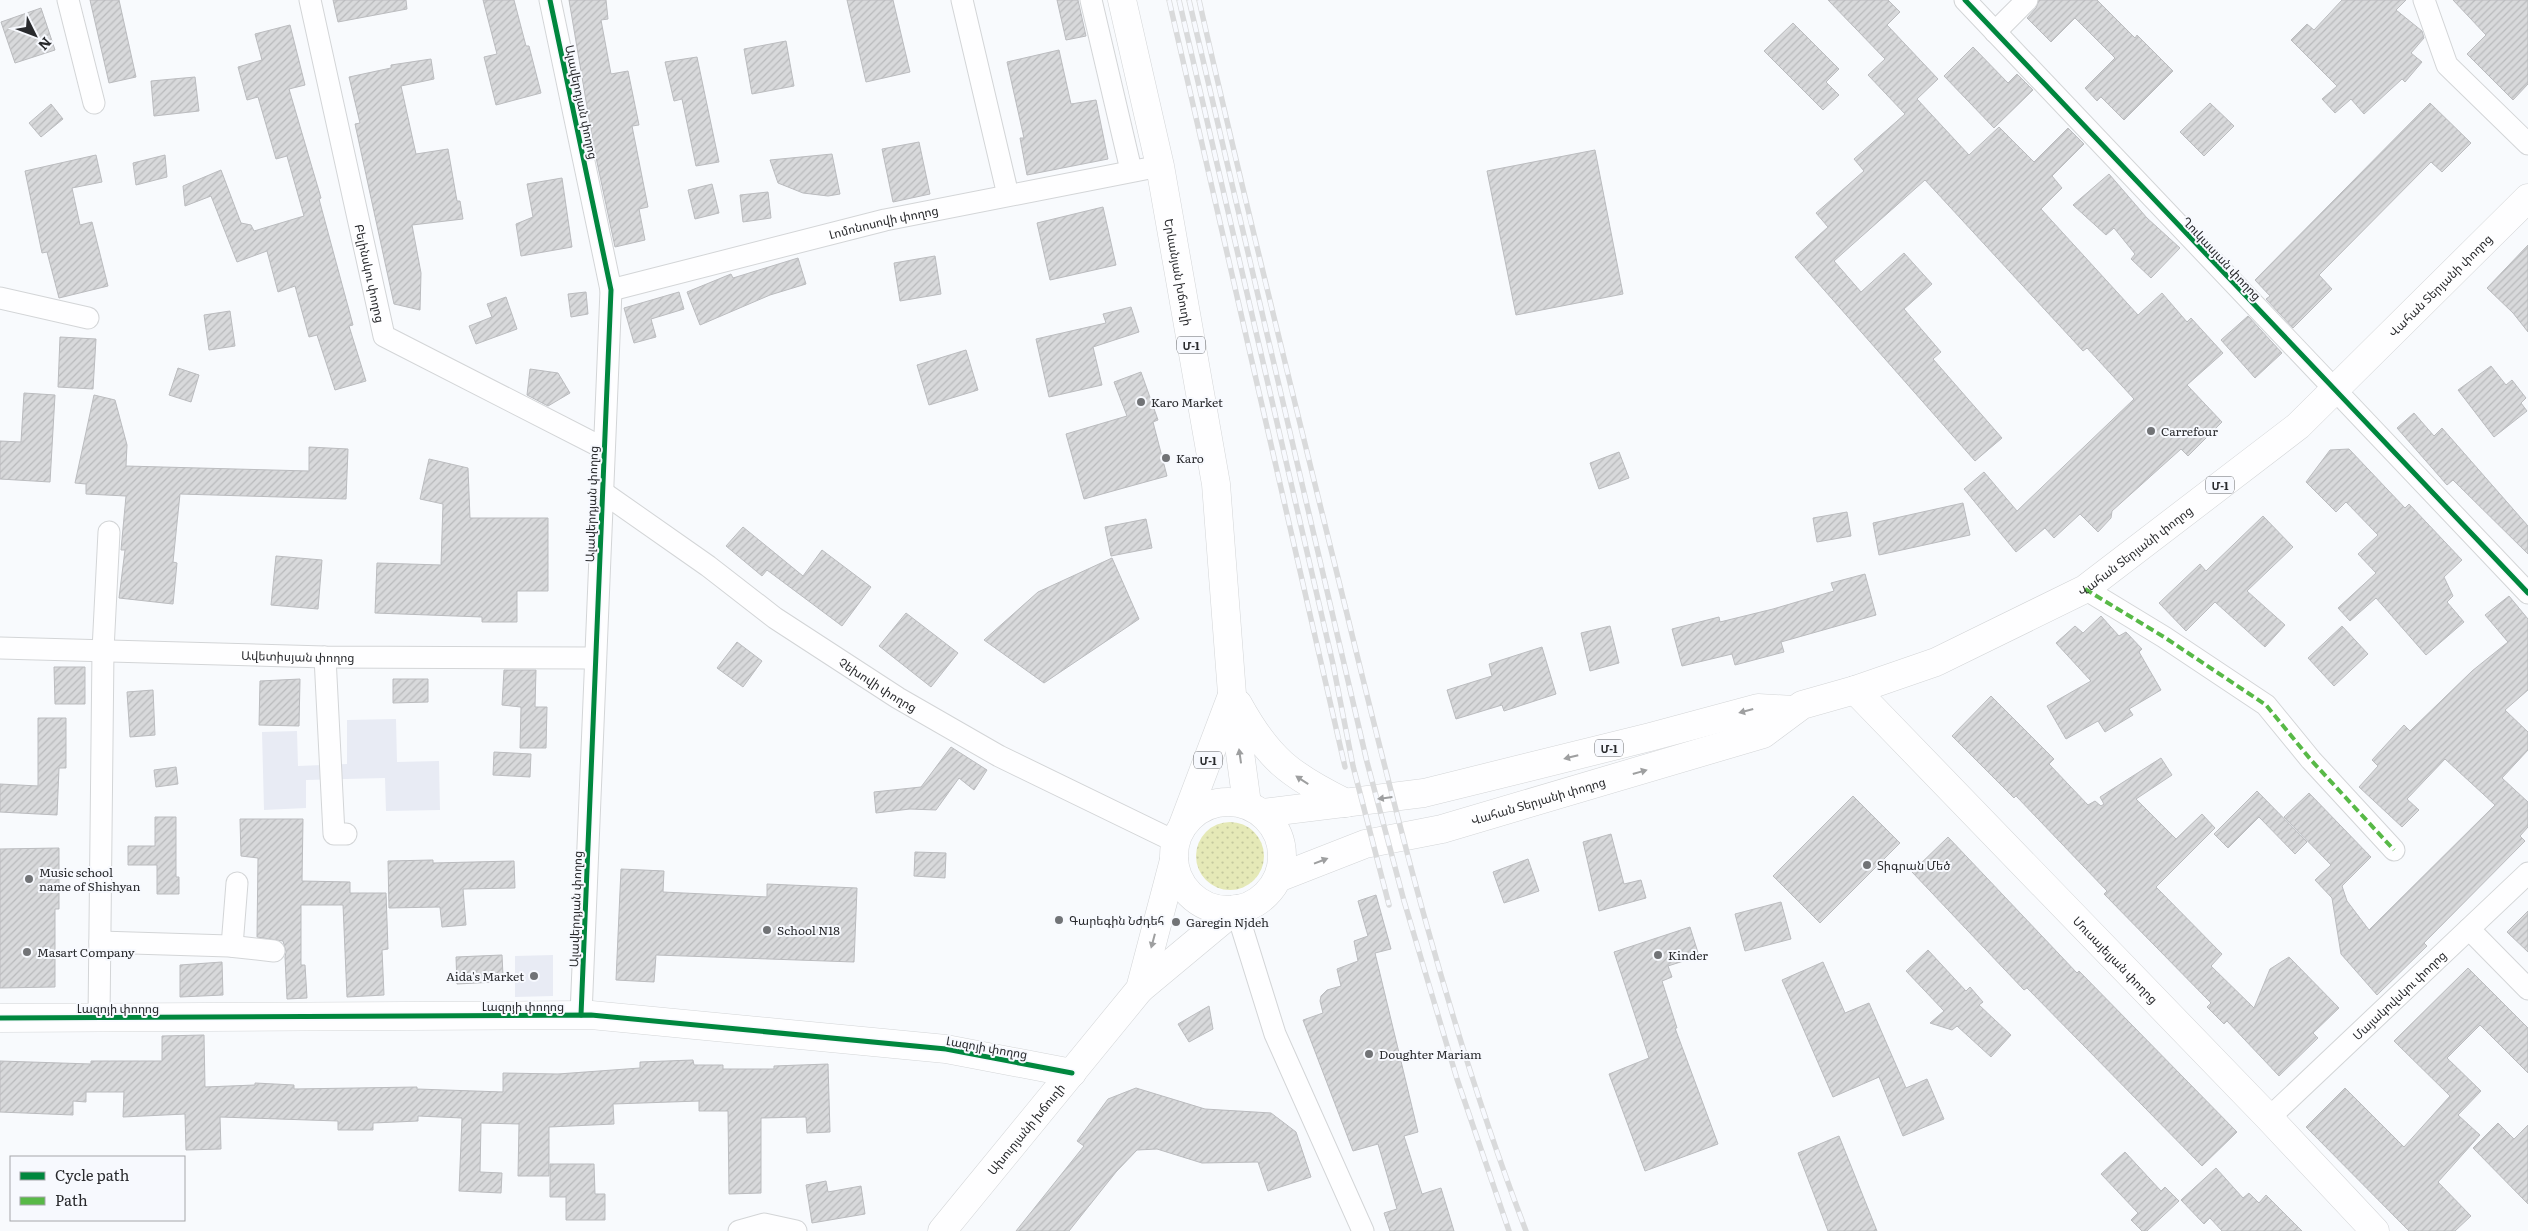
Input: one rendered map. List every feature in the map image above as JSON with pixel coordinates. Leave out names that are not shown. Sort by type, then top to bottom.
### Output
[{"type":"main road","name":"Երևանյան խճուղի","points":[[1122,0],[1160,166],[1216,484],[1232,694],[1255,809]]},
{"type":"main road","name":"Վահան Տերյանի փողոց","points":[[1278,878],[1365,844],[1442,829],[1763,734],[1802,705],[1856,690],[1936,662],[2085,588],[2298,426],[2528,198]]},
{"type":"main road","name":"Մուսայելյան փողոց","points":[[1856,690],[2269,1118],[2375,1231]]},
{"type":"main road","name":"Երևանյան խճուղի","points":[[1178,842],[1232,694]]},
{"type":"main road","points":[[1232,694],[1251,729],[1285,769],[1308,784],[1346,803]]},
{"type":"main road","name":"Վահան Տերյանի փողոց","points":[[1255,809],[1346,803],[1424,793],[1758,708],[1794,710]]},
{"type":"main road","points":[[1140,989],[1236,910],[1254,904],[1268,893],[1278,878],[1282,861],[1281,843],[1274,826],[1255,809],[1229,801],[1211,804],[1178,842],[1178,877],[1188,892],[1202,903],[1218,909],[1236,910]]},
{"type":"main road","name":"Ախուրյանի խճուղի","points":[[942,1231],[1140,989],[1178,842]]},
{"type":"main road","name":"Լազոյի փողոց","points":[[0,1018],[99,1019],[581,1015],[946,1049],[1072,1073]]},
{"type":"street","points":[[68,0],[94,103]]},
{"type":"street","name":"Բելինսկու փողոց","points":[[310,0],[384,336],[603,448]]},
{"type":"street","name":"Ալավերդյան փողոց","points":[[550,0],[611,290],[594,658],[581,1015]]},
{"type":"street","points":[[962,0],[1008,195]]},
{"type":"street","points":[[1091,0],[1131,170]]},
{"type":"street","name":"Ղուկասյան փողոց","points":[[1965,0],[2334,392],[2528,593]]},
{"type":"street","points":[[1995,32],[2027,0]]},
{"type":"street","points":[[2424,0],[2447,65],[2528,144]]},
{"type":"street","name":"Լոմոնոսովի փողոց","points":[[611,290],[886,220],[1131,170],[1160,166]]},
{"type":"street","points":[[0,298],[88,318]]},
{"type":"street","name":"Չեխովի փողոց","points":[[601,491],[708,566],[775,618],[898,698],[998,756],[1178,842]]},
{"type":"street","points":[[99,1019],[103,650],[109,532]]},
{"type":"street","points":[[2085,588],[2164,637],[2266,705],[2311,760],[2394,850]]},
{"type":"street","name":"Ավետիսյան փողոց","points":[[0,648],[325,657],[594,658]]},
{"type":"street","points":[[325,657],[334,834],[346,834]]},
{"type":"street","name":"Մայակովսկու փողոց","points":[[2269,1118],[2528,873]]},
{"type":"street","points":[[232,946],[237,883]]},
{"type":"street","points":[[1236,910],[1275,1034],[1363,1231]]},
{"type":"street","points":[[2469,929],[2528,989]]},
{"type":"street","points":[[100,942],[232,946],[274,951]]},
{"type":"street","points":[[740,1231],[764,1224],[796,1231]]},
{"type":"shaded area","points":[[396,719],[397,762],[439,761],[440,810],[386,811],[385,778],[306,780],[306,808],[264,810],[262,732],[297,731],[298,766],[347,764],[347,720]]},
{"type":"shaded area","name":"Aida's Market","points":[[553,955],[553,996],[515,997],[515,956]]},
{"type":"green space","points":[[1230,822],[1243,825],[1254,832],[1261,843],[1264,856],[1261,869],[1254,880],[1243,887],[1230,890],[1217,887],[1206,880],[1199,869],[1196,856],[1199,843],[1206,832],[1217,825]]},
{"type":"building","points":[[90,0],[119,0],[136,77],[109,83]]},
{"type":"building","points":[[333,0],[406,0],[407,9],[338,22]]},
{"type":"building","points":[[483,0],[514,0],[526,46],[529,46],[541,93],[496,105],[484,57],[497,54]]},
{"type":"building","points":[[569,0],[606,0],[608,19],[601,20],[611,74],[628,71],[639,125],[632,126],[648,207],[639,209],[645,240],[615,247],[594,148]]},
{"type":"building","points":[[847,0],[893,0],[910,72],[866,82]]},
{"type":"building","points":[[1057,0],[1078,0],[1086,36],[1066,40]]},
{"type":"building","points":[[1828,0],[1888,0],[1900,12],[1887,25],[1938,79],[1917,99],[1969,155],[1999,127],[2034,162],[2068,128],[2084,144],[2052,176],[2062,188],[2041,209],[2138,315],[2162,293],[2187,322],[2191,318],[2223,353],[2187,385],[2222,422],[2188,456],[2181,449],[2112,511],[2111,518],[2098,532],[2080,514],[2054,538],[2045,528],[2016,552],[1964,489],[1984,472],[2017,511],[2134,399],[2087,348],[2083,351],[1925,180],[1834,261],[1861,292],[1904,253],[1932,284],[1904,309],[1941,352],[1933,359],[2002,438],[1975,461],[1795,257],[1828,227],[1816,213],[1864,171],[1854,159],[1905,114],[1868,75],[1885,59]]},
{"type":"building","points":[[2039,0],[2097,0],[2135,38],[2137,35],[2173,71],[2124,120],[2101,97],[2097,101],[2085,88],[2115,58],[2075,18],[2051,42],[2027,18],[2036,8]]},
{"type":"building","points":[[2342,0],[2406,0],[2396,10],[2422,31],[2424,38],[2411,53],[2422,62],[2405,82],[2402,79],[2364,114],[2351,99],[2335,113],[2322,99],[2337,86],[2291,40],[2307,24],[2314,30]]},
{"type":"building","points":[[2453,0],[2528,0],[2528,84],[2513,100],[2467,54],[2486,35]]},
{"type":"building","points":[[41,8],[55,50],[15,63],[1,22]]},
{"type":"building","points":[[1793,23],[1839,69],[1826,82],[1839,95],[1823,110],[1764,51]]},
{"type":"building","points":[[290,25],[305,85],[289,89],[321,198],[319,199],[353,325],[349,326],[366,381],[335,390],[317,335],[309,337],[295,286],[278,292],[267,251],[237,262],[211,196],[185,206],[183,186],[221,170],[241,223],[251,225],[254,231],[304,216],[287,156],[276,159],[258,97],[247,100],[238,67],[262,60],[255,34]]},
{"type":"building","points":[[786,41],[794,86],[752,94],[744,49]]},
{"type":"building","points":[[1973,47],[2008,83],[2017,74],[2033,90],[1994,128],[1944,76]]},
{"type":"building","points":[[1059,50],[1071,104],[1096,100],[1108,159],[1027,175],[1020,138],[1024,138],[1007,62]]},
{"type":"building","points":[[697,57],[719,162],[696,166],[682,99],[674,101],[665,62]]},
{"type":"building","points":[[431,59],[434,79],[401,86],[416,154],[448,149],[457,201],[460,201],[463,219],[412,225],[421,273],[420,310],[394,304],[355,124],[360,123],[349,77],[391,68],[391,65]]},
{"type":"building","points":[[195,77],[199,111],[154,116],[151,81]]},
{"type":"building","points":[[2210,103],[2234,126],[2204,156],[2180,132]]},
{"type":"building","points":[[2430,103],[2471,143],[2442,172],[2431,162],[2319,275],[2332,289],[2293,328],[2266,299],[2270,296],[2255,280]]},
{"type":"building","points":[[51,104],[63,119],[41,137],[29,123]]},
{"type":"building","points":[[919,142],[930,194],[893,202],[882,149]]},
{"type":"building","points":[[1595,150],[1623,294],[1516,315],[1487,171]]},
{"type":"building","points":[[832,154],[840,194],[828,196],[803,193],[778,183],[770,160]]},
{"type":"building","points":[[96,155],[102,182],[72,188],[80,225],[92,222],[108,286],[59,298],[47,252],[42,253],[25,171]]},
{"type":"building","points":[[165,155],[167,177],[136,185],[133,163]]},
{"type":"building","points":[[2109,174],[2147,218],[2180,248],[2151,278],[2131,259],[2135,254],[2114,228],[2106,235],[2073,205]]},
{"type":"building","points":[[562,178],[572,247],[521,256],[516,224],[533,217],[527,184]]},
{"type":"building","points":[[712,184],[719,213],[695,219],[688,190]]},
{"type":"building","points":[[768,192],[771,218],[743,222],[740,195]]},
{"type":"building","points":[[1103,207],[1116,265],[1050,280],[1037,223]]},
{"type":"building","points":[[2528,245],[2528,332],[2513,313],[2487,288]]},
{"type":"building","points":[[935,256],[941,294],[900,301],[894,263]]},
{"type":"building","points":[[798,258],[806,284],[770,295],[700,325],[687,292],[731,274],[733,278]]},
{"type":"building","points":[[586,292],[588,314],[571,317],[568,294]]},
{"type":"building","points":[[679,292],[684,309],[651,319],[656,337],[634,343],[624,308]]},
{"type":"building","points":[[506,297],[517,329],[476,344],[469,326],[492,317],[487,304]]},
{"type":"building","points":[[1131,307],[1139,332],[1093,347],[1102,385],[1049,397],[1036,339],[1106,323],[1103,314]]},
{"type":"building","points":[[230,311],[235,346],[209,350],[204,315]]},
{"type":"building","points":[[2248,316],[2282,353],[2255,378],[2221,340]]},
{"type":"building","points":[[60,337],[96,339],[93,389],[58,387]]},
{"type":"building","points":[[966,350],[978,390],[929,405],[917,365]]},
{"type":"building","points":[[2491,366],[2506,385],[2512,380],[2526,398],[2521,403],[2527,411],[2494,437],[2458,390]]},
{"type":"building","points":[[178,368],[199,375],[191,402],[169,395]]},
{"type":"building","points":[[530,369],[558,373],[570,393],[548,406],[527,395]]},
{"type":"building","points":[[1141,372],[1158,420],[1153,422],[1167,476],[1084,499],[1066,434],[1127,416],[1114,382]]},
{"type":"building","points":[[24,393],[55,395],[50,482],[0,479],[0,441],[21,442]]},
{"type":"building","points":[[94,395],[115,400],[127,445],[126,466],[309,471],[309,447],[348,449],[346,499],[180,494],[173,562],[177,563],[173,604],[119,598],[125,550],[121,550],[126,496],[86,494],[86,484],[75,483]]},
{"type":"building","points":[[2414,413],[2434,436],[2442,428],[2528,526],[2528,554],[2453,480],[2447,485],[2397,428]]},
{"type":"building","points":[[2349,449],[2405,508],[2409,504],[2462,560],[2444,577],[2453,596],[2447,602],[2464,622],[2426,655],[2376,598],[2350,621],[2338,608],[2376,573],[2358,554],[2378,535],[2346,502],[2336,512],[2306,482],[2330,450]]},
{"type":"building","points":[[1619,452],[1629,478],[1599,489],[1590,463]]},
{"type":"building","points":[[429,459],[468,468],[470,518],[548,518],[548,591],[517,591],[517,622],[482,622],[482,617],[375,613],[377,563],[441,565],[443,504],[420,499]]},
{"type":"building","points":[[1963,503],[1970,535],[1879,555],[1873,523]]},
{"type":"building","points":[[1847,512],[1851,536],[1817,542],[1813,518]]},
{"type":"building","points":[[2263,516],[2293,547],[2247,591],[2285,625],[2265,647],[2215,602],[2186,631],[2159,603],[2200,564],[2206,571]]},
{"type":"building","points":[[1146,519],[1152,548],[1111,556],[1105,527]]},
{"type":"building","points":[[743,527],[803,576],[822,550],[871,587],[842,626],[767,570],[762,576],[726,546]]},
{"type":"building","points":[[276,556],[322,560],[318,609],[271,605]]},
{"type":"building","points":[[1112,558],[1139,619],[1044,683],[984,640],[1038,592]]},
{"type":"building","points":[[1865,574],[1876,615],[1781,642],[1784,652],[1735,665],[1732,654],[1682,666],[1672,629],[1719,617],[1720,622],[1773,609],[1834,591],[1831,583]]},
{"type":"building","points":[[2509,596],[2528,619],[2528,690],[2505,710],[2528,732],[2528,750],[2502,778],[2528,802],[2528,827],[2520,836],[2525,841],[2424,943],[2427,946],[2377,995],[2341,954],[2332,898],[2315,880],[2331,865],[2284,817],[2309,793],[2371,857],[2342,886],[2347,901],[2369,930],[2495,805],[2445,759],[2407,799],[2419,810],[2402,827],[2359,787],[2378,766],[2372,760],[2404,725],[2410,731],[2472,671],[2508,642],[2485,615]]},
{"type":"building","points":[[906,613],[958,653],[931,687],[879,646]]},
{"type":"building","points":[[2101,616],[2119,636],[2126,632],[2142,649],[2139,652],[2161,690],[2129,709],[2133,715],[2105,732],[2098,721],[2066,739],[2047,706],[2091,681],[2056,643],[2075,626],[2083,633]]},
{"type":"building","points":[[1610,626],[1619,663],[1590,671],[1581,633]]},
{"type":"building","points":[[2342,626],[2368,654],[2334,686],[2308,658]]},
{"type":"building","points":[[737,642],[762,661],[743,687],[717,668]]},
{"type":"building","points":[[1542,647],[1556,694],[1504,711],[1502,705],[1456,719],[1447,690],[1492,676],[1489,664]]},
{"type":"building","points":[[54,667],[85,667],[85,704],[55,704]]},
{"type":"building","points":[[504,670],[536,670],[535,707],[547,707],[546,748],[520,748],[521,707],[502,705]]},
{"type":"building","points":[[300,679],[299,726],[259,725],[260,681]]},
{"type":"building","points":[[393,679],[428,679],[428,702],[393,703]]},
{"type":"building","points":[[153,690],[155,735],[130,737],[127,692]]},
{"type":"building","points":[[1991,696],[2054,759],[2049,764],[2088,805],[2095,801],[2101,806],[2104,804],[2100,797],[2161,758],[2172,775],[2136,799],[2176,839],[2202,814],[2215,828],[2156,887],[2222,954],[2211,966],[2254,1008],[2270,969],[2289,957],[2339,1008],[2313,1033],[2318,1038],[2279,1076],[2227,1021],[2224,1024],[2207,1007],[2211,1003],[2104,894],[2107,891],[2016,796],[2014,798],[1952,736]]},
{"type":"building","points":[[38,718],[66,718],[66,768],[59,768],[57,815],[0,812],[0,784],[38,786]]},
{"type":"building","points":[[951,747],[987,770],[974,790],[959,778],[936,810],[910,809],[876,813],[874,792],[921,787]]},
{"type":"building","points":[[494,752],[531,754],[530,777],[493,775]]},
{"type":"building","points":[[176,767],[178,784],[156,787],[154,770]]},
{"type":"building","points":[[2257,791],[2307,842],[2295,854],[2259,817],[2228,848],[2214,834]]},
{"type":"building","points":[[1853,796],[1900,843],[1820,923],[1773,876]]},
{"type":"building","points":[[155,817],[176,817],[176,877],[179,877],[179,894],[157,894],[157,865],[128,865],[128,846],[155,846]]},
{"type":"building","points":[[240,819],[303,819],[302,881],[350,882],[350,893],[386,893],[388,949],[382,950],[384,995],[347,997],[343,905],[301,905],[301,965],[305,965],[307,998],[287,999],[286,952],[283,941],[257,937],[258,858],[241,856]]},
{"type":"building","points":[[1611,834],[1624,884],[1641,880],[1646,898],[1599,911],[1583,842]]},
{"type":"building","points":[[1948,837],[2077,973],[2079,971],[2237,1132],[2202,1166],[2027,988],[2024,990],[1912,872]]},
{"type":"building","points":[[59,848],[59,909],[55,909],[55,987],[0,988],[0,849]]},
{"type":"building","points":[[915,852],[946,853],[945,878],[914,876]]},
{"type":"building","points":[[1528,859],[1539,891],[1504,903],[1493,872]]},
{"type":"building","points":[[433,860],[433,863],[514,861],[515,888],[463,889],[466,925],[442,927],[440,907],[389,908],[388,861]]},
{"type":"building","points":[[621,869],[664,871],[663,892],[767,897],[767,884],[857,888],[854,962],[656,955],[654,982],[616,980]]},
{"type":"building","points":[[1376,895],[1391,949],[1375,953],[1418,1132],[1404,1136],[1422,1194],[1441,1188],[1454,1231],[1390,1231],[1384,1213],[1397,1209],[1378,1144],[1353,1151],[1303,1020],[1323,1013],[1320,1001],[1321,996],[1327,990],[1341,986],[1337,969],[1358,961],[1354,941],[1368,936],[1358,901]]},
{"type":"building","points":[[1781,902],[1791,939],[1745,951],[1735,914]]},
{"type":"building","points":[[2528,911],[2528,952],[2507,932]]},
{"type":"building","points":[[1690,927],[1699,956],[1668,966],[1672,977],[1662,981],[1677,1028],[1675,1028],[1718,1144],[1645,1171],[1609,1074],[1649,1058],[1614,952]]},
{"type":"building","points":[[1928,950],[1966,991],[1970,987],[1983,1002],[1979,1005],[2011,1035],[1991,1057],[1957,1026],[1952,1030],[1930,1023],[1944,1011],[1906,971]]},
{"type":"building","points":[[502,955],[503,976],[495,976],[495,982],[457,984],[456,957]]},
{"type":"building","points":[[222,962],[223,995],[180,997],[180,965]]},
{"type":"building","points":[[1823,962],[1845,1013],[1869,1003],[1906,1088],[1927,1079],[1944,1119],[1903,1136],[1879,1077],[1833,1097],[1782,980]]},
{"type":"building","points":[[2468,968],[2528,1028],[2528,1073],[2480,1025],[2447,1058],[2481,1091],[2458,1115],[2480,1135],[2438,1182],[2471,1216],[2455,1231],[2409,1231],[2306,1127],[2345,1088],[2404,1147],[2450,1096],[2394,1041]]},
{"type":"building","points":[[1209,1006],[1213,1029],[1189,1042],[1178,1024]]},
{"type":"building","points":[[204,1035],[205,1087],[255,1085],[255,1083],[294,1085],[294,1089],[417,1087],[417,1089],[503,1092],[503,1073],[558,1074],[640,1068],[640,1062],[693,1060],[694,1065],[723,1065],[723,1069],[774,1069],[774,1066],[828,1064],[830,1132],[807,1133],[806,1117],[761,1118],[761,1193],[729,1194],[728,1111],[699,1111],[699,1101],[613,1104],[614,1124],[549,1127],[549,1176],[518,1176],[519,1124],[481,1123],[480,1172],[502,1173],[501,1193],[459,1191],[462,1118],[418,1116],[418,1121],[373,1123],[373,1130],[338,1130],[338,1121],[220,1117],[221,1149],[186,1150],[185,1114],[123,1117],[124,1092],[86,1092],[86,1102],[73,1101],[73,1115],[0,1112],[0,1061],[91,1064],[91,1061],[162,1061],[162,1036]]},
{"type":"building","points":[[1136,1088],[1205,1109],[1271,1113],[1296,1132],[1311,1177],[1268,1191],[1258,1162],[1202,1163],[1157,1149],[1137,1150],[1116,1172],[1069,1231],[1016,1231],[1084,1146],[1077,1141],[1108,1099]]},
{"type":"building","points":[[2498,1123],[2514,1139],[2528,1125],[2528,1204],[2473,1148]]},
{"type":"building","points":[[1839,1136],[1877,1231],[1828,1231],[1798,1153]]},
{"type":"building","points":[[2125,1152],[2161,1191],[2165,1187],[2179,1201],[2147,1231],[2142,1231],[2131,1220],[2138,1213],[2101,1174]]},
{"type":"building","points":[[550,1164],[594,1164],[595,1194],[605,1194],[605,1220],[566,1220],[566,1197],[550,1197]]},
{"type":"building","points":[[2216,1168],[2243,1198],[2249,1193],[2259,1203],[2266,1195],[2302,1231],[2222,1231],[2210,1218],[2204,1224],[2181,1200]]},
{"type":"building","points":[[826,1181],[828,1192],[861,1186],[865,1214],[812,1223],[806,1185]]},
{"type":"railway","points":[[1169,0],[1345,767]]},
{"type":"railway","points":[[1179,0],[1333,664],[1353,766],[1389,905]]},
{"type":"railway","points":[[1189,0],[1367,762],[1404,901],[1457,1079],[1509,1231]]},
{"type":"railway","points":[[1199,0],[1271,305],[1405,845],[1426,924],[1473,1079],[1526,1231]]},
{"type":"marked path","points":[[2085,589],[2164,637],[2266,705],[2311,760],[2394,850]]},
{"type":"cycle path","points":[[550,0],[611,290],[581,1015]]},
{"type":"cycle path","points":[[1965,0],[2528,593]]},
{"type":"cycle path","points":[[0,1018],[591,1015],[946,1049],[1072,1073]]},
{"type":"place","name":"Karo Market","points":[[1141,402]]},
{"type":"place","name":"Carrefour","points":[[2151,431]]},
{"type":"place","name":"Karo","points":[[1166,458]]},
{"type":"place","name":"Տիգրան Մեծ","points":[[1867,865]]},
{"type":"place","name":"Music school name of Shishyan","points":[[29,879]]},
{"type":"place","name":"Գարեգին Նժդեհ","points":[[1059,920]]},
{"type":"place","name":"Garegin Njdeh","points":[[1176,922]]},
{"type":"place","name":"School N18","points":[[767,930]]},
{"type":"place","name":"Masart Company","points":[[27,952]]},
{"type":"place","name":"Kinder","points":[[1658,955]]},
{"type":"place","name":"Aida's Market","points":[[534,976]]},
{"type":"place","name":"Doughter Mariam","points":[[1369,1054]]}]
